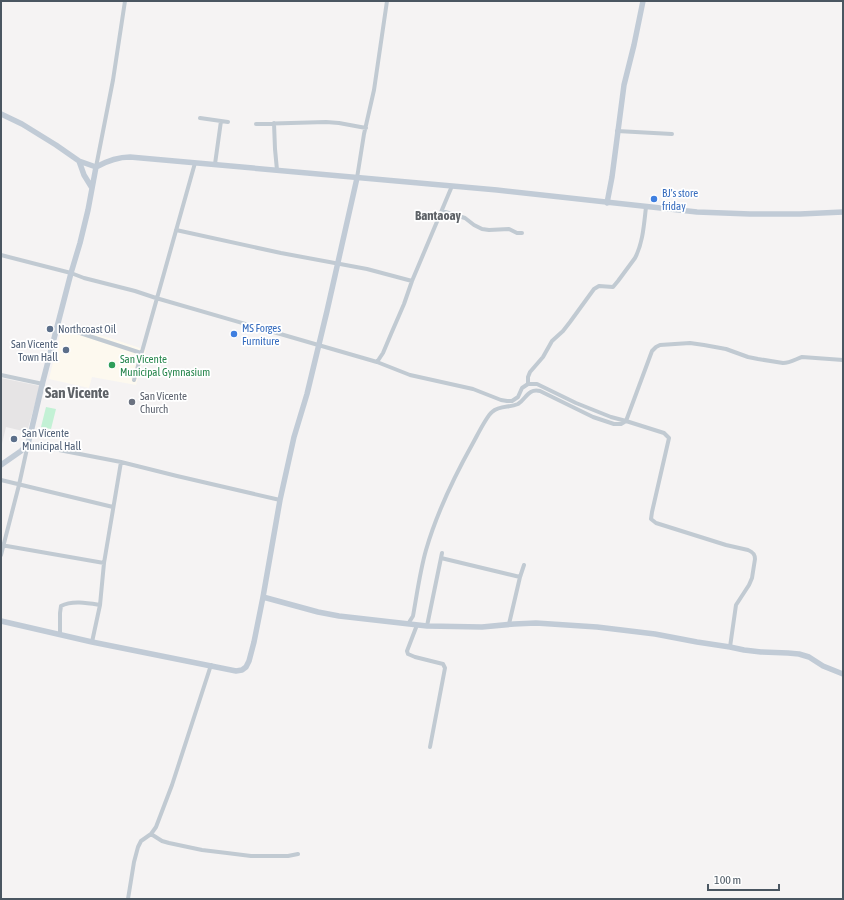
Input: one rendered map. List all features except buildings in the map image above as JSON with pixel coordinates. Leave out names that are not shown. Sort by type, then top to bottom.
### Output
[{"type":"street","points":[[1,555],[2,545],[19,485],[43,384],[88,210],[113,80],[125,1]]},
{"type":"street","points":[[1,621],[92,642],[236,670],[242,670],[246,667],[254,642],[280,500],[294,437],[306,394],[357,178],[374,90],[387,1]]},
{"type":"street","points":[[607,203],[612,177],[624,85],[643,1]]},
{"type":"street","points":[[1,114],[22,124],[79,161],[96,167],[107,161],[123,157],[195,162],[452,186],[697,212],[750,214],[843,212]]},
{"type":"street","points":[[200,118],[228,122]]},
{"type":"street","points":[[215,164],[221,121]]},
{"type":"street","points":[[256,124],[326,122],[366,128]]},
{"type":"street","points":[[274,123],[277,170]]},
{"type":"street","points":[[617,131],[672,134]]},
{"type":"street","points":[[79,161],[84,175],[92,188]]},
{"type":"street","points":[[134,380],[195,162]]},
{"type":"street","points":[[377,362],[383,353],[404,304],[412,281],[452,186]]},
{"type":"street","points":[[528,384],[528,376],[530,372],[543,357],[552,341],[566,328],[594,289],[599,286],[613,286],[618,282],[635,258],[644,228],[646,207]]},
{"type":"street","points":[[442,211],[465,218],[474,225],[489,230],[501,228],[522,233]]},
{"type":"street","points":[[176,230],[380,272],[412,281]]},
{"type":"street","points":[[1,255],[71,273],[84,278],[135,291],[318,344],[377,362],[410,375],[473,389],[507,402],[518,397],[522,388],[532,383],[611,417],[664,433],[670,440],[652,512],[651,518],[653,521],[656,524],[751,551],[755,556],[752,578],[736,605],[730,647]]},
{"type":"street","points":[[58,327],[141,353]]},
{"type":"street","points":[[408,624],[413,616],[426,550],[440,509],[462,463],[490,413],[498,408],[515,405],[530,392],[536,390],[593,417],[614,424],[621,424],[626,421],[652,352],[660,345],[690,343],[704,345],[726,349],[753,358],[783,363],[788,363],[802,357],[843,360]]},
{"type":"street","points":[[1,375],[43,384]]},
{"type":"street","points":[[28,444],[121,462],[280,500]]},
{"type":"street","points":[[1,464],[21,451],[28,444]]},
{"type":"street","points":[[92,642],[100,605],[104,563],[121,462]]},
{"type":"street","points":[[1,480],[113,507]]},
{"type":"street","points":[[2,545],[104,563]]},
{"type":"street","points":[[427,626],[442,553]]},
{"type":"street","points":[[441,558],[520,577]]},
{"type":"street","points":[[509,624],[524,565]]},
{"type":"street","points":[[263,597],[339,616],[427,626],[482,627],[536,623],[597,627],[656,634],[755,652],[799,654],[809,657],[823,666],[843,674]]},
{"type":"street","points":[[60,634],[60,607],[63,604],[79,603],[100,605]]},
{"type":"street","points":[[417,625],[407,651],[408,654],[415,658],[443,664],[445,668],[430,747]]},
{"type":"street","points":[[128,899],[138,847],[144,838],[151,834],[156,827],[172,785],[211,665]]},
{"type":"street","points":[[151,834],[162,841],[202,850],[251,856],[284,856],[298,854]]},
{"type":"shaded area","points":[[62,326],[110,338],[146,350],[136,385],[92,377],[89,388],[49,379]]},
{"type":"shaded area","points":[[1,378],[40,386],[27,432],[6,427],[1,448]]},
{"type":"green space","points":[[46,407],[56,409],[51,429],[41,427]]},
{"type":"place","name":"BJ's store friday","points":[[654,199]]},
{"type":"place","name":"Northcoast Oil","points":[[50,329]]},
{"type":"place","name":"MS Forges Furniture","points":[[234,334]]},
{"type":"place","name":"San Vicente Town Hall","points":[[66,350]]},
{"type":"place","name":"San Vicente Municipal Gymnasium","points":[[112,365]]},
{"type":"place","name":"San Vicente Church","points":[[132,402]]},
{"type":"place","name":"San Vicente Municipal Hall","points":[[14,439]]},
{"type":"district","name":"Bantaoay","points":[[438,215]]},
{"type":"district","name":"San Vicente","points":[[77,393]]}]
